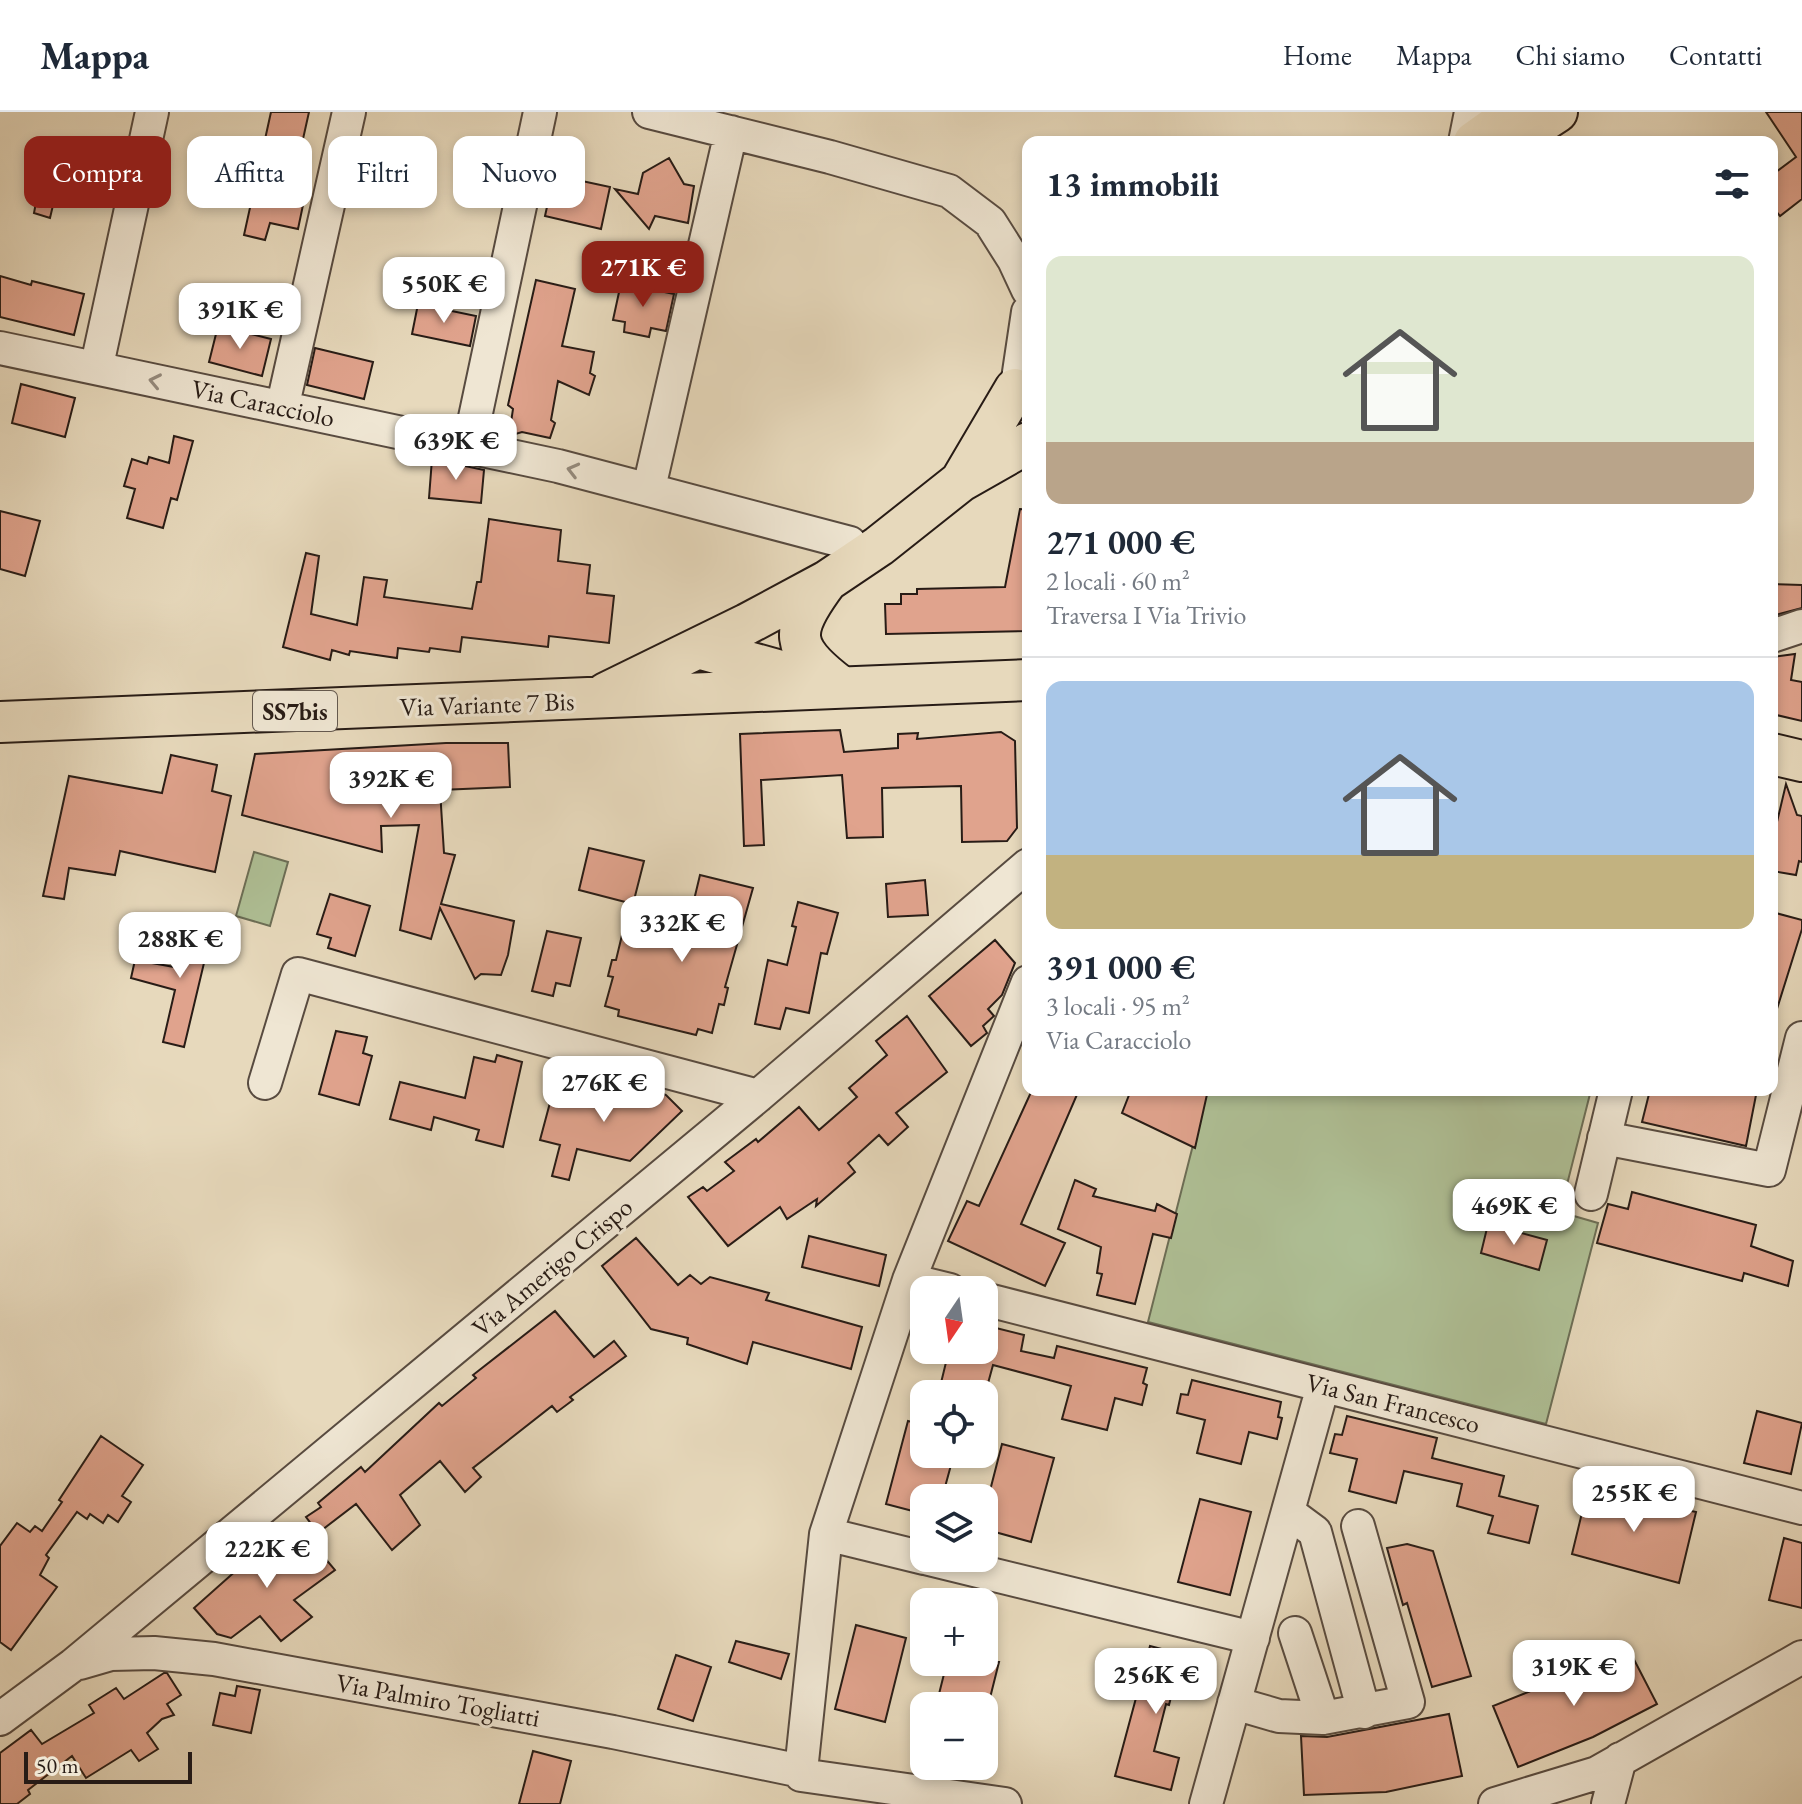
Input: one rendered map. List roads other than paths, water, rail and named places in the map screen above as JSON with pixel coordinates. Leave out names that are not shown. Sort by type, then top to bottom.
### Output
[{"type":"main road","points":[[1483,136],[1509,119],[1557,112]]},
{"type":"main road","name":"Via Variante 7 Bis","points":[[961,481],[1022,390]]},
{"type":"main road","name":"Via Variante 7 Bis","points":[[0,722],[591,700],[827,581],[879,546],[961,481],[1022,446]]},
{"type":"main road","points":[[827,581],[805,614],[800,643],[809,661],[844,689]]},
{"type":"main road","points":[[719,694],[709,689],[700,676],[698,648],[844,689]]},
{"type":"main road","points":[[591,700],[1022,680]]},
{"type":"main road","points":[[1778,755],[1802,761]]},
{"type":"street","points":[[99,356],[152,112]]},
{"type":"street","points":[[284,400],[349,112]]},
{"type":"street","points":[[470,441],[540,112]]},
{"type":"street","points":[[649,112],[830,157],[949,191],[990,222],[1022,277]]},
{"type":"street","points":[[1466,136],[1471,112]]},
{"type":"street","points":[[649,488],[731,132]]},
{"type":"street","name":"Via Caracciolo","points":[[0,348],[558,466],[850,543]]},
{"type":"street","points":[[1778,634],[1802,626]]},
{"type":"street","name":"Via Amerigo Crispo","points":[[0,1719],[73,1665],[758,1096],[1022,870]]},
{"type":"street","points":[[265,1083],[298,974],[758,1096]]},
{"type":"street","points":[[800,1783],[826,1534],[909,1280],[1022,997]]},
{"type":"street","points":[[1604,1138],[1769,1170],[1802,1038]]},
{"type":"street","points":[[1591,1194],[1614,1096]]},
{"type":"street","name":"Via San Francesco","points":[[998,1303],[1802,1508]]},
{"type":"street","points":[[1206,1804],[1323,1386]]},
{"type":"street","points":[[1288,1512],[1315,1532],[1364,1712]]},
{"type":"street","points":[[1234,1703],[1279,1716],[1323,1718],[1408,1702],[1358,1526]]},
{"type":"street","points":[[826,1534],[910,1554]]},
{"type":"street","points":[[982,1572],[1253,1638]]},
{"type":"street","points":[[1295,1633],[1323,1718]]},
{"type":"street","name":"Via Palmiro Togliatti","points":[[73,1665],[111,1654],[154,1653],[214,1659],[613,1732],[800,1783],[1005,1804]]},
{"type":"street","points":[[1495,1804],[1597,1773],[1802,1657]]},
{"type":"street","points":[[1608,1804],[1620,1759]]}]
